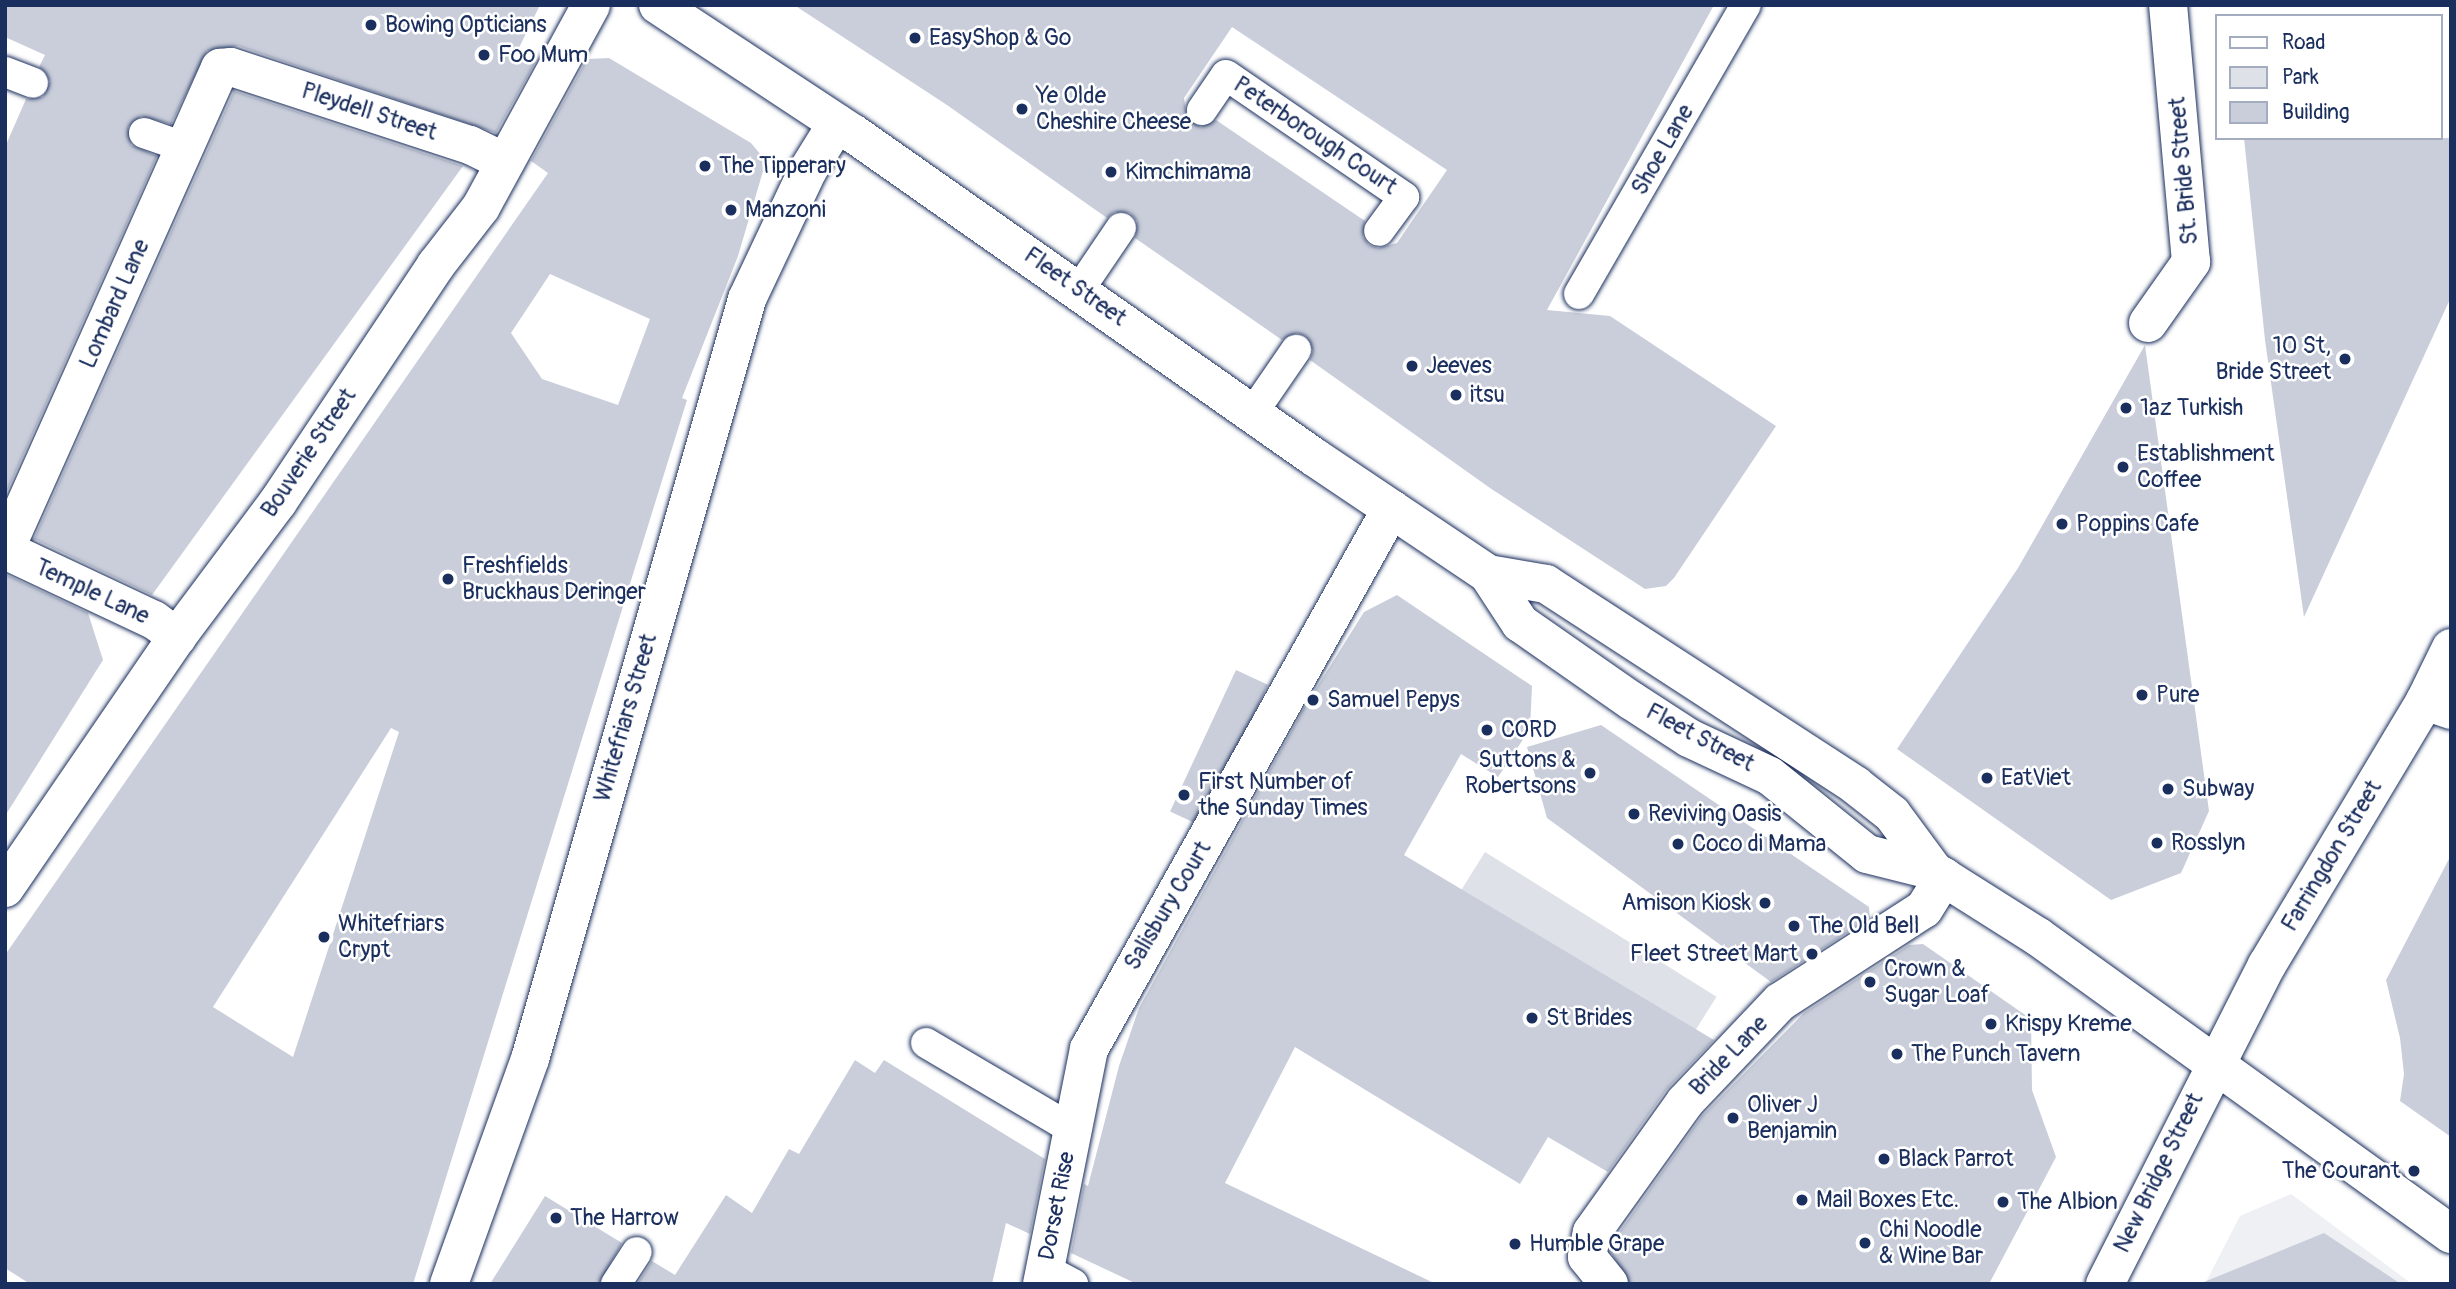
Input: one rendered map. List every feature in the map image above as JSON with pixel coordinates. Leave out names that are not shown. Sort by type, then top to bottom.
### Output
[{"type":"street","name":"Bouverie Street","points":[[5,888],[177,637],[278,502],[436,265],[481,207],[591,5]]},
{"type":"street","name":"Fleet Street","points":[[658,5],[838,123],[1252,414],[1488,573],[1546,584],[1855,785],[1892,814],[1939,874]]},
{"type":"street","name":"St. Bride Street","points":[[2148,323],[2191,262],[2168,5]]},
{"type":"street","name":"Pleydell Street","points":[[231,67],[470,145],[505,162]]},
{"type":"street","name":"Lombard Lane","points":[[5,550],[220,68],[231,67]]},
{"type":"street","name":"Whitefriars Street","points":[[449,1284],[530,1059],[747,299],[808,170],[838,123]]},
{"type":"street","name":"Salisbury Court","points":[[1072,1129],[1089,1049],[1126,976],[1189,876],[1391,509]]},
{"type":"street","name":"Temple Lane","points":[[5,550],[154,620],[177,637]]},
{"type":"street","name":"Fleet Street","points":[[1488,573],[1520,623],[1632,701],[1689,738],[1770,776],[1867,854],[1939,874],[2037,936],[2451,1234]]},
{"type":"street","name":"Farringdon Street","points":[[2214,1064],[2267,965],[2438,706],[2451,648]]},
{"type":"street","name":"Bride Lane","points":[[1598,1271],[1592,1232],[1685,1102],[1780,1002],[1924,909],[1939,874]]},
{"type":"street","name":"New Bridge Street","points":[[2105,1284],[2214,1064]]},
{"type":"street","name":"Dorset Rise","points":[[1053,1279],[1072,1129]]},
{"type":"lane","name":"Shoe Lane","points":[[1579,294],[1746,5]]},
{"type":"lane","points":[[5,72],[33,83]]},
{"type":"lane","name":"Peterborough Court","points":[[1202,110],[1226,75],[1404,197],[1379,231]]},
{"type":"lane","points":[[144,133],[184,148]]},
{"type":"lane","points":[[1079,290],[1121,228]]},
{"type":"lane","points":[[1252,414],[1296,350]]},
{"type":"lane","points":[[926,1043],[1072,1129]]},
{"type":"lane","points":[[616,1284],[637,1252]]},
{"type":"shaded area","points":[[2291,1194],[2412,1284],[2205,1284],[2240,1216]]},
{"type":"green space","points":[[1485,852],[1717,997],[1691,1038],[1459,894]]},
{"type":"building","points":[[5,5],[540,5],[512,62],[536,61],[496,133],[238,46],[207,51],[171,124],[141,116],[128,127],[131,145],[157,156],[5,496],[5,147],[26,99],[43,97],[50,81],[39,67],[45,55],[5,37]]},
{"type":"building","points":[[794,5],[1714,5],[1547,310],[1610,316],[1776,426],[1674,578],[1666,586],[1645,589],[1490,488],[1310,360],[1313,351],[1306,336],[1297,333],[1282,340],[1135,238],[1137,221],[1130,213],[1114,212],[1107,218],[947,105]],"holes":[[[1232,27],[1447,170],[1397,243],[1378,248],[1369,245],[1363,237],[1365,221],[1216,120],[1201,127],[1187,118],[1184,98]]]},
{"type":"building","points":[[609,58],[751,143],[766,161],[738,256],[682,398],[687,400],[413,1284],[30,1284],[5,1268],[5,955],[548,173],[531,161],[587,59]],"holes":[[[550,274],[650,319],[618,405],[542,379],[511,333]],[[391,728],[399,732],[293,1057],[213,1007]]]},
{"type":"building","points":[[234,91],[463,166],[152,595],[34,539]]},
{"type":"building","name":"10 St, Bride Street","points":[[2451,138],[2451,297],[2304,617],[2265,340],[2244,140]]},
{"type":"building","points":[[2145,345],[2209,811],[2181,873],[2111,900],[1897,749],[2018,568]]},
{"type":"building","points":[[5,574],[88,613],[103,660],[5,816]]},
{"type":"building","points":[[1397,595],[1532,686],[1530,729],[1498,777],[1461,754],[1404,855],[1714,1040],[1667,1089],[1608,1172],[1548,1137],[1520,1184],[1295,1047],[1225,1183],[1436,1284],[1137,1284],[1071,1253],[1084,1184],[1088,1186],[1119,1066],[1139,1008],[1307,703],[1364,612]]},
{"type":"building","points":[[1236,670],[1268,685],[1202,826],[1170,811]]},
{"type":"building","points":[[1601,725],[1869,907],[1870,918],[1771,982],[1547,818],[1527,747]]},
{"type":"building","points":[[2451,855],[2451,1137],[2400,1101],[2404,1074],[2400,1038],[2386,980]]},
{"type":"building","points":[[1923,944],[2031,1019],[2032,1090],[2056,1157],[1989,1284],[1630,1284],[1610,1251],[1613,1241],[1702,1116],[1804,1013],[1909,945]]},
{"type":"building","points":[[855,1060],[875,1073],[884,1060],[1045,1159],[1030,1234],[1006,1223],[992,1284],[637,1284],[652,1261],[675,1275],[726,1195],[752,1213],[789,1149],[799,1154]]},
{"type":"building","name":"The Harrow","points":[[545,1196],[622,1243],[599,1284],[490,1284]]},
{"type":"building","points":[[2324,1233],[2401,1284],[2204,1282]]},
{"type":"place","name":"Bowing Opticians","points":[[371,25]]},
{"type":"place","name":"EasyShop & Go","points":[[915,38]]},
{"type":"place","name":"Foo Mum","points":[[484,55]]},
{"type":"place","name":"Ye Olde Cheshire Cheese","points":[[1022,109]]},
{"type":"place","name":"The Tipperary","points":[[705,166]]},
{"type":"place","name":"Kimchimama","points":[[1111,172]]},
{"type":"place","name":"Manzoni","points":[[731,210]]},
{"type":"place","name":"10 St, Bride Street","points":[[2345,359]]},
{"type":"place","name":"Jeeves","points":[[1412,366]]},
{"type":"place","name":"itsu","points":[[1456,395]]},
{"type":"place","name":"1az Turkish","points":[[2126,408]]},
{"type":"place","name":"Establishment Coffee","points":[[2123,467]]},
{"type":"place","name":"Poppins Cafe","points":[[2062,524]]},
{"type":"place","name":"Freshfields Bruckhaus Deringer","points":[[448,579]]},
{"type":"place","name":"Pure","points":[[2142,695]]},
{"type":"place","name":"Samuel Pepys","points":[[1313,700]]},
{"type":"place","name":"CORD","points":[[1487,730]]},
{"type":"place","name":"Suttons & Robertsons","points":[[1590,773]]},
{"type":"place","name":"EatViet","points":[[1987,778]]},
{"type":"place","name":"Subway","points":[[2168,789]]},
{"type":"place","name":"First Number of the Sunday Times","points":[[1184,795]]},
{"type":"place","name":"Reviving Oasis","points":[[1634,814]]},
{"type":"place","name":"Rosslyn","points":[[2157,843]]},
{"type":"place","name":"Coco di Mama","points":[[1678,844]]},
{"type":"place","name":"Amison Kiosk","points":[[1765,903]]},
{"type":"place","name":"The Old Bell","points":[[1794,926]]},
{"type":"place","name":"Whitefriars Crypt","points":[[324,937]]},
{"type":"place","name":"Fleet Street Mart","points":[[1812,954]]},
{"type":"place","name":"Crown & Sugar Loaf","points":[[1870,982]]},
{"type":"place","name":"St Brides","points":[[1532,1018]]},
{"type":"place","name":"Krispy Kreme","points":[[1991,1024]]},
{"type":"place","name":"The Punch Tavern","points":[[1897,1054]]},
{"type":"place","name":"Oliver J Benjamin","points":[[1733,1118]]},
{"type":"place","name":"Black Parrot","points":[[1884,1159]]},
{"type":"place","name":"The Courant","points":[[2414,1171]]},
{"type":"place","name":"Mail Boxes Etc.","points":[[1802,1200]]},
{"type":"place","name":"The Albion","points":[[2003,1202]]},
{"type":"place","name":"The Harrow","points":[[556,1218]]},
{"type":"place","name":"Chi Noodle & Wine Bar","points":[[1865,1243]]},
{"type":"place","name":"Humble Grape","points":[[1515,1244]]}]
